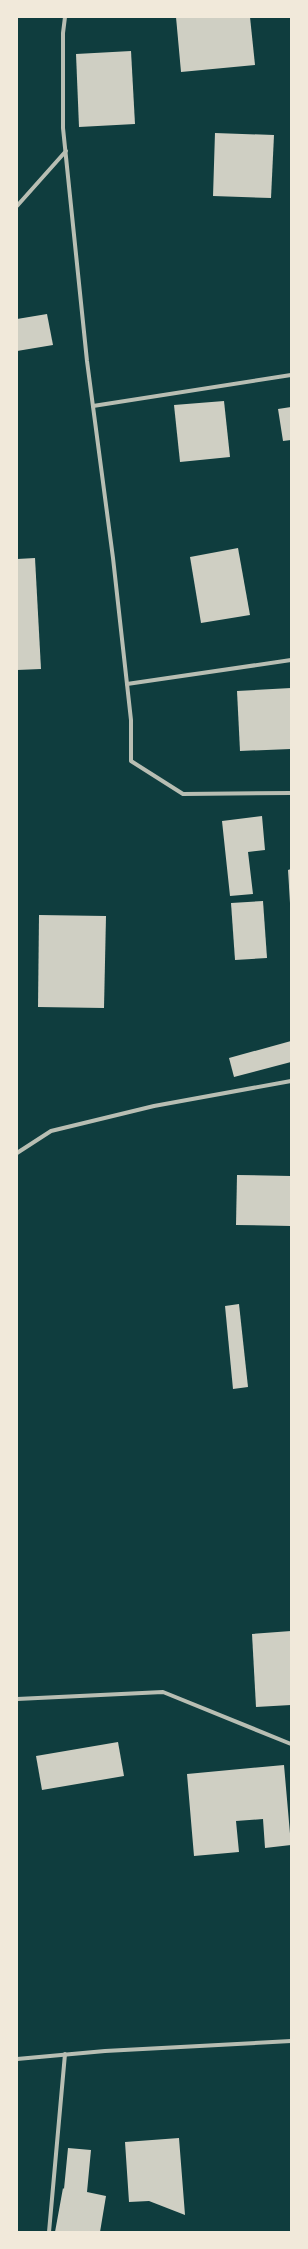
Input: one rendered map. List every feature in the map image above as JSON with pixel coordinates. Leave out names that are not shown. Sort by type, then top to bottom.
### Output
[{"type":"street","points":[[65,17],[63,41],[63,128],[93,406],[131,720],[131,761],[183,794],[291,793]]},
{"type":"street","points":[[17,206],[66,151]]},
{"type":"street","points":[[93,406],[291,375]]},
{"type":"street","points":[[127,684],[291,660]]},
{"type":"street","points":[[17,1153],[51,1131],[154,1106],[291,1081]]},
{"type":"street","points":[[17,1699],[163,1692],[291,1744]]},
{"type":"street","points":[[17,2059],[65,2054],[291,2041]]},
{"type":"street","points":[[49,2232],[65,2054]]},
{"type":"building","points":[[176,17],[250,17],[255,65],[181,72]]},
{"type":"building","points":[[131,51],[135,124],[79,127],[76,54]]},
{"type":"building","points":[[215,133],[274,135],[271,198],[213,196]]},
{"type":"building","points":[[47,314],[53,345],[17,351],[17,319]]},
{"type":"building","points":[[224,401],[230,457],[180,462],[174,405]]},
{"type":"building","points":[[291,407],[291,440],[283,441],[278,409]]},
{"type":"building","points":[[238,548],[250,615],[201,623],[190,557]]},
{"type":"building","points":[[35,558],[41,669],[17,670],[17,559]]},
{"type":"building","points":[[291,688],[291,749],[240,751],[237,691]]},
{"type":"building","points":[[262,816],[265,850],[248,852],[253,894],[230,896],[222,821]]},
{"type":"building","points":[[291,869],[291,903],[290,903],[288,870]]},
{"type":"building","points":[[263,901],[267,958],[235,960],[231,903]]},
{"type":"building","points":[[39,915],[106,916],[104,1008],[38,1007]]},
{"type":"building","points":[[291,1041],[291,1062],[234,1077],[229,1058]]},
{"type":"building","points":[[237,1175],[291,1176],[291,1226],[236,1225]]},
{"type":"building","points":[[239,1304],[248,1387],[233,1389],[225,1306]]},
{"type":"building","points":[[291,1631],[291,1705],[256,1707],[252,1634]]},
{"type":"building","points":[[118,1742],[124,1776],[42,1790],[36,1756]]},
{"type":"building","points":[[284,1765],[291,1845],[265,1848],[263,1819],[236,1821],[239,1852],[194,1856],[187,1774]]},
{"type":"building","points":[[179,2138],[185,2215],[149,2201],[129,2202],[125,2142]]},
{"type":"building","points":[[68,2148],[91,2150],[87,2192],[106,2196],[100,2232],[55,2232],[63,2188],[64,2189]]}]
